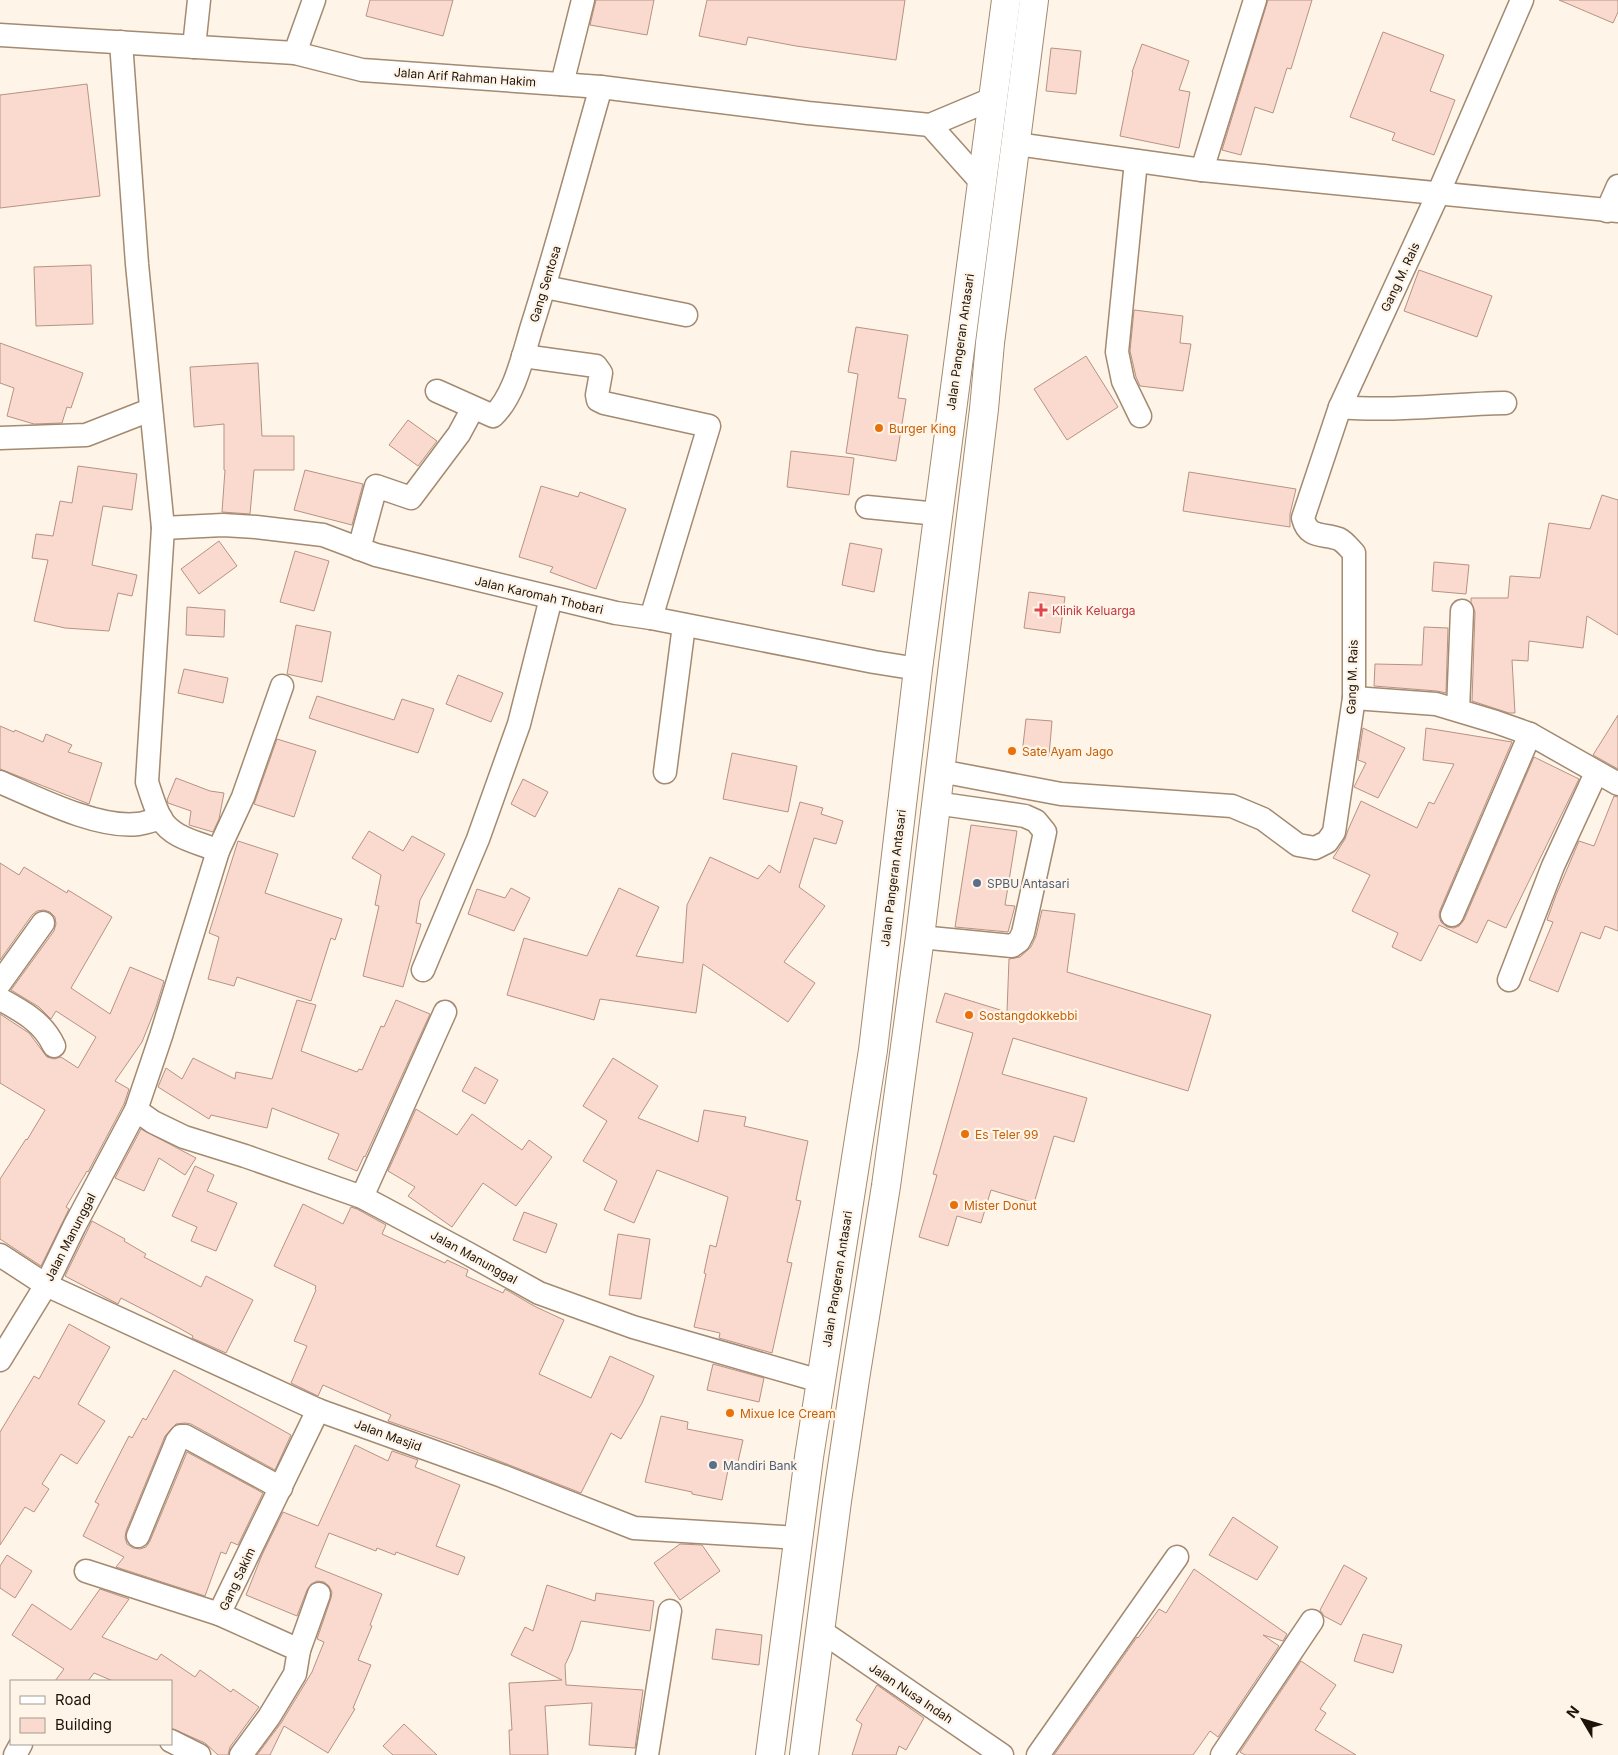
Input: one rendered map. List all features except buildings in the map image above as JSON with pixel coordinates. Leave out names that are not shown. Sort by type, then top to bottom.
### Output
[{"type":"main road","name":"Jalan Pangeran Antasari","points":[[770,1755],[820,1381],[873,1050],[918,669],[1006,0]]},
{"type":"main road","points":[[804,1755],[852,1398],[886,1186],[920,937],[983,418],[990,343],[1034,0]]},
{"type":"main road","points":[[860,1140],[863,1154],[875,1161],[885,1157],[891,1146]]},
{"type":"main road","points":[[853,1181],[860,1172],[875,1171],[880,1175],[886,1186]]},
{"type":"street","points":[[194,47],[199,0]]},
{"type":"street","points":[[295,53],[314,0]]},
{"type":"street","points":[[562,84],[583,0]]},
{"type":"street","points":[[1202,170],[1256,0]]},
{"type":"street","name":"Gang M. Rais","points":[[940,771],[1061,794],[1232,806],[1263,819],[1298,845],[1315,848],[1327,842],[1334,832],[1354,698],[1354,553],[1340,540],[1310,532],[1304,525],[1303,518],[1340,407],[1438,194],[1522,0]]},
{"type":"street","name":"Jalan Arif Rahman Hakim","points":[[0,35],[295,53],[362,70],[601,87],[930,125],[992,99]]},
{"type":"street","points":[[121,42],[137,264],[163,528],[147,782],[161,818],[168,828],[182,838],[218,851]]},
{"type":"street","name":"Gang Sentosa","points":[[437,391],[493,416],[502,408],[519,370],[545,288],[601,87]]},
{"type":"street","points":[[930,125],[981,182]]},
{"type":"street","points":[[1016,144],[1202,170],[1612,211],[1618,186]]},
{"type":"street","points":[[1136,161],[1117,352],[1123,381],[1140,416]]},
{"type":"street","points":[[545,288],[686,315]]},
{"type":"street","points":[[523,356],[596,366],[601,374],[598,400],[604,403],[710,426],[651,618]]},
{"type":"street","points":[[1340,407],[1367,410],[1504,403]]},
{"type":"street","points":[[359,549],[376,486],[411,498],[459,434],[473,408]]},
{"type":"street","points":[[0,438],[86,435],[150,410]]},
{"type":"street","points":[[868,507],[938,514]]},
{"type":"street","name":"Jalan Karomah Thobari","points":[[163,528],[223,525],[256,527],[323,536],[376,555],[616,613],[918,669]]},
{"type":"street","points":[[423,970],[478,838],[519,724],[551,598]]},
{"type":"street","points":[[1458,710],[1462,611]]},
{"type":"street","points":[[665,772],[684,625]]},
{"type":"street","name":"Jalan Manunggal","points":[[0,1360],[46,1285],[74,1227],[136,1110],[218,851],[243,797],[282,686]]},
{"type":"street","points":[[1354,698],[1436,704],[1458,710],[1530,734],[1618,784]]},
{"type":"street","points":[[1452,915],[1530,734]]},
{"type":"street","points":[[1509,980],[1553,866],[1596,773]]},
{"type":"street","points":[[0,782],[88,818],[138,824],[161,818]]},
{"type":"street","points":[[920,937],[1012,946],[1019,941],[1023,933],[1044,832],[1036,821],[1025,816],[936,804]]},
{"type":"street","points":[[0,983],[43,924]]},
{"type":"street","points":[[0,999],[37,1021],[48,1033],[54,1046]]},
{"type":"street","points":[[362,1197],[445,1012]]},
{"type":"street","name":"Jalan Manunggal","points":[[136,1110],[153,1122],[184,1137],[362,1197],[539,1293],[633,1327],[820,1381]]},
{"type":"street","name":"Jalan Masjid","points":[[0,1255],[46,1285],[318,1410],[502,1476],[634,1528],[799,1538]]},
{"type":"street","name":"Gang Sakim","points":[[299,1650],[219,1614],[318,1410]]},
{"type":"street","points":[[138,1536],[177,1440],[181,1436],[185,1436],[281,1488]]},
{"type":"street","points":[[1038,1755],[1177,1557]]},
{"type":"street","points":[[86,1571],[219,1614]]},
{"type":"street","points":[[241,1755],[269,1717],[294,1674],[299,1650],[319,1594]]},
{"type":"street","points":[[647,1755],[670,1611]]},
{"type":"street","points":[[1222,1755],[1312,1621]]},
{"type":"street","name":"Jalan Nusa Indah","points":[[821,1631],[1002,1755]]},
{"type":"street","points":[[172,1742],[199,1755]]},
{"type":"place","name":"Burger King","points":[[879,428]]},
{"type":"place","name":"Klinik Keluarga","points":[[1041,610]]},
{"type":"place","name":"Sate Ayam Jago","points":[[1012,751]]},
{"type":"place","name":"SPBU Antasari","points":[[977,883]]},
{"type":"place","name":"Sostangdokkebbi","points":[[969,1015]]},
{"type":"place","name":"Es Teler 99","points":[[965,1134]]},
{"type":"place","name":"Mister Donut","points":[[954,1205]]},
{"type":"place","name":"Mixue Ice Cream","points":[[730,1413]]},
{"type":"place","name":"Mandiri Bank","points":[[713,1465]]}]
